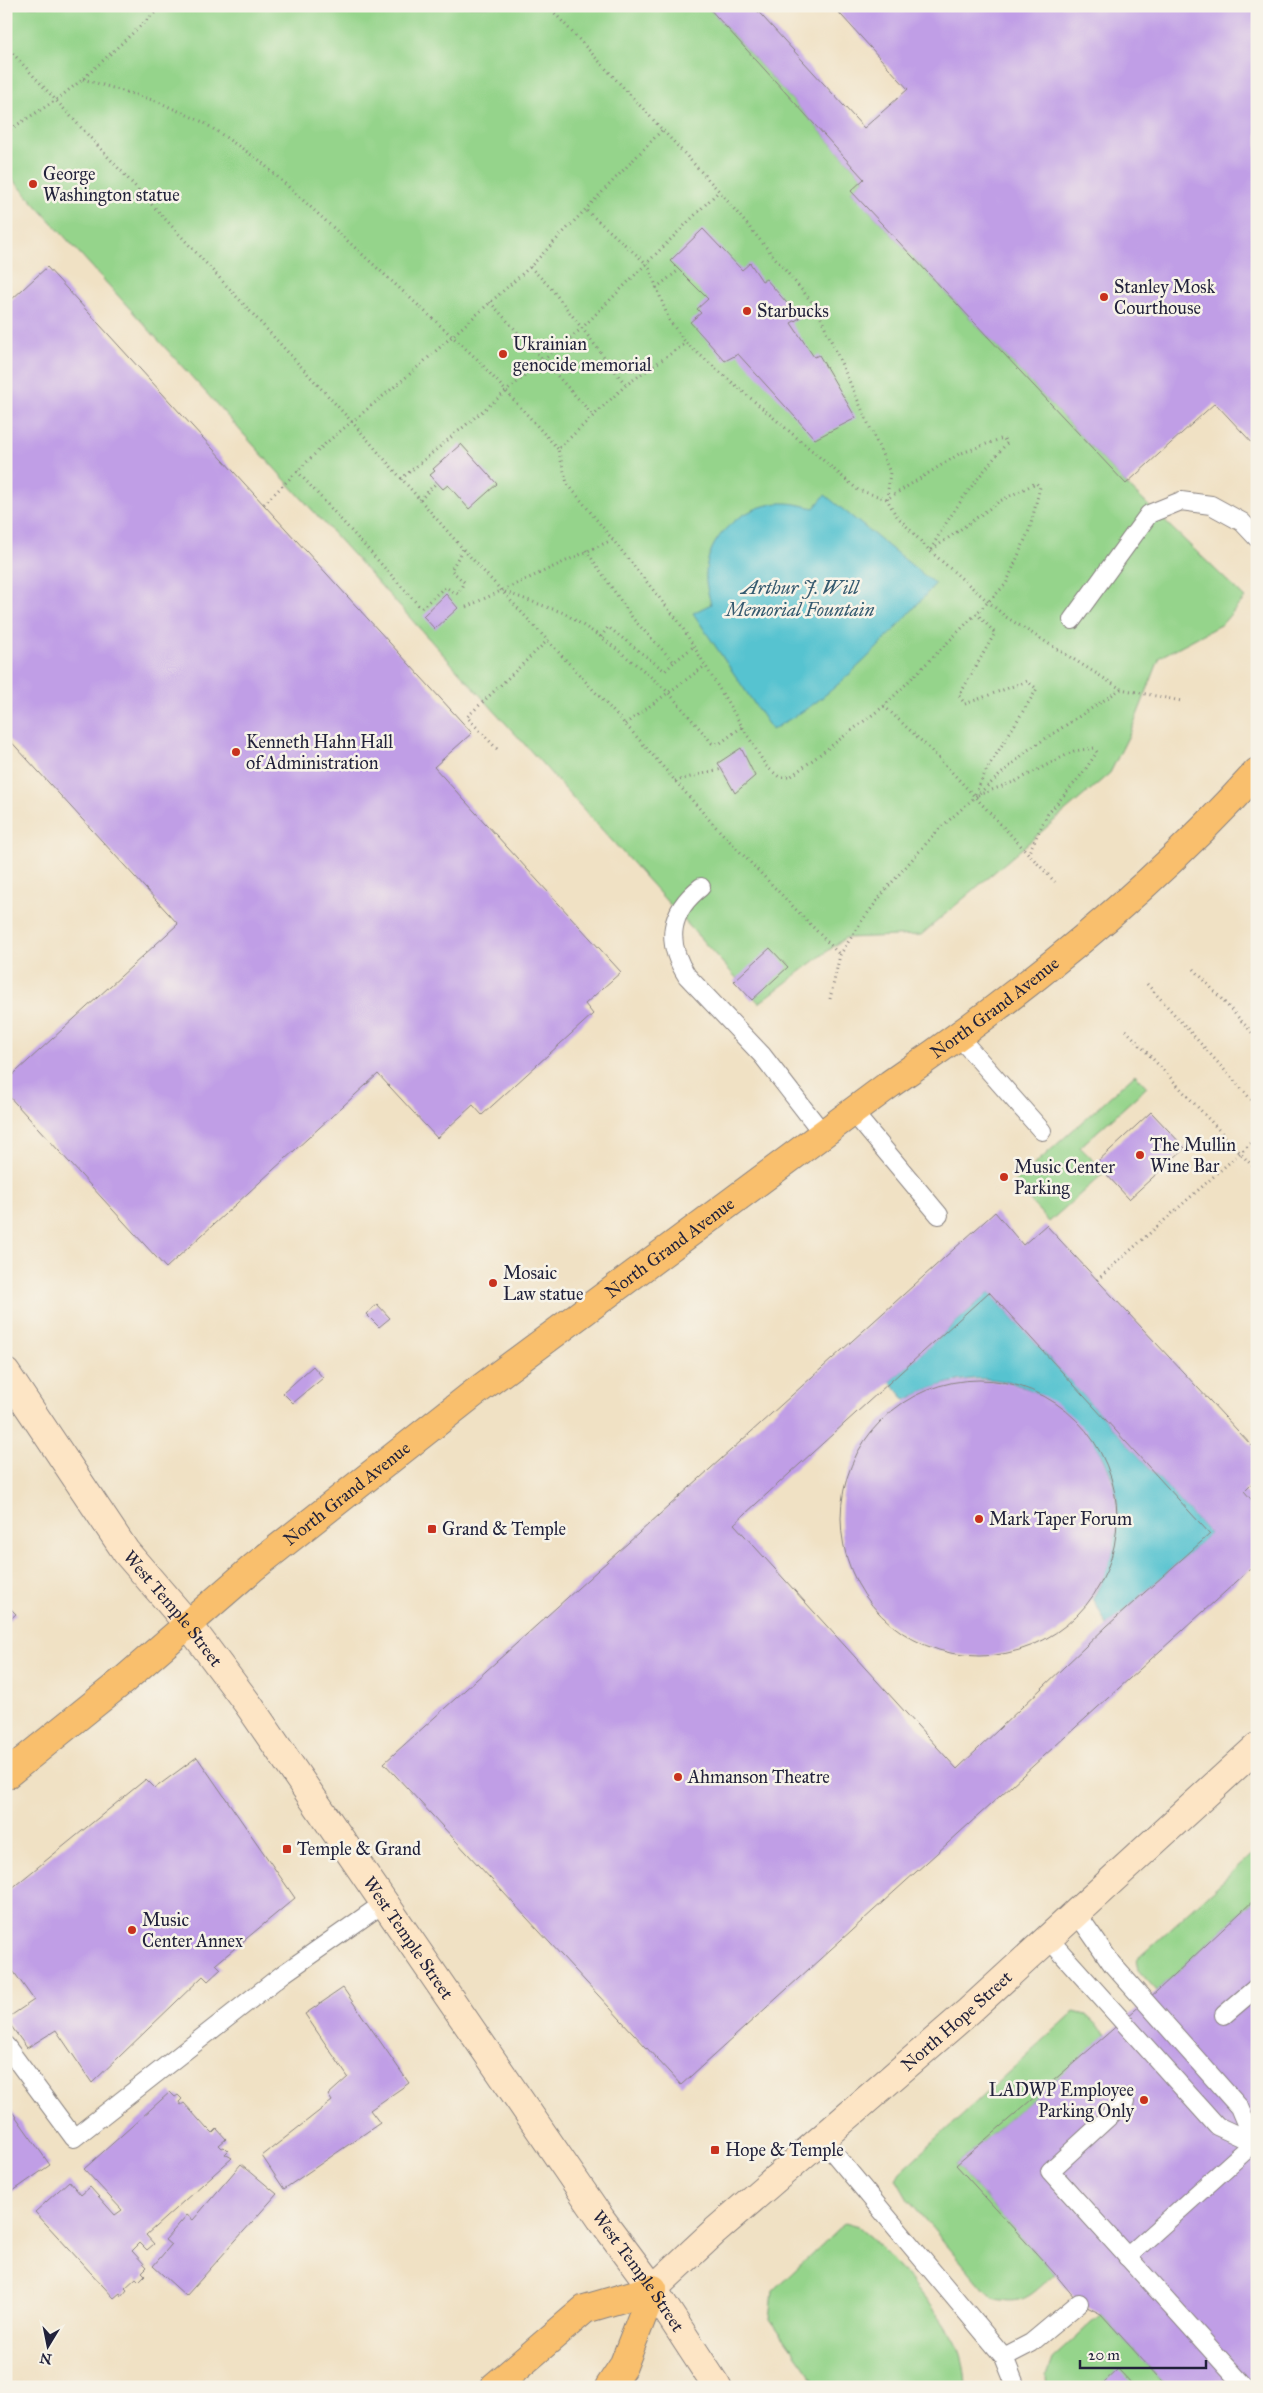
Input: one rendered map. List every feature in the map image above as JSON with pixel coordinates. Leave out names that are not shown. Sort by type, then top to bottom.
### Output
[{"type":"main road","name":"North Grand Avenue","points":[[6,1775],[125,1679],[254,1567],[473,1394],[853,1112],[959,1037],[1133,896],[1257,772]]},
{"type":"main road","name":"West Temple Street","points":[[6,1373],[126,1552],[188,1624],[248,1704],[596,2212],[652,2289],[716,2387]]},
{"type":"main road","name":"North Hope Street","points":[[652,2289],[712,2233],[968,2011],[1257,1747]]},
{"type":"main road","points":[[494,2387],[585,2309],[652,2289]]},
{"type":"main road","points":[[609,2387],[623,2366],[652,2289]]},
{"type":"lane","points":[[1072,620],[1149,514],[1181,501],[1211,505],[1242,522],[1257,538]]},
{"type":"lane","points":[[701,887],[688,897],[678,912],[673,928],[673,946],[678,962],[687,976],[762,1055],[824,1135]]},
{"type":"lane","points":[[959,1037],[1042,1131]]},
{"type":"lane","points":[[853,1112],[939,1215]]},
{"type":"lane","points":[[6,2046],[74,2138],[284,1974],[384,1903]]},
{"type":"lane","points":[[1076,1912],[1112,1964],[1239,2107],[1256,2141]]},
{"type":"lane","points":[[1047,1937],[1217,2126],[1256,2141]]},
{"type":"lane","points":[[1224,2015],[1257,1987]]},
{"type":"lane","points":[[1125,2102],[1050,2171],[1245,2387]]},
{"type":"lane","points":[[822,2139],[1004,2357],[1016,2387]]},
{"type":"lane","points":[[1128,2257],[1256,2141]]},
{"type":"lane","points":[[1004,2357],[1032,2343],[1079,2303]]},
{"type":"path","points":[[6,132],[56,100],[84,78],[162,6]]},
{"type":"path","points":[[548,6],[719,191],[816,307],[890,472],[887,499],[895,514],[930,551],[988,603],[1025,631],[1121,689],[1181,701]]},
{"type":"path","points":[[6,46],[352,422],[463,549],[625,724],[713,824],[840,955]]},
{"type":"path","points":[[84,78],[156,101],[202,122],[259,160],[477,359],[558,449],[567,483],[679,622],[771,772],[779,777],[790,777],[884,706],[1006,584],[1030,528],[1040,487],[1036,483],[1000,502],[930,551]]},
{"type":"path","points":[[264,504],[297,471],[530,267],[663,129]]},
{"type":"path","points":[[401,479],[507,393],[581,329],[719,191]]},
{"type":"path","points":[[587,210],[648,264],[669,320],[686,343],[858,490],[887,499],[959,454],[1003,438],[1007,443],[974,481],[942,527],[930,551]]},
{"type":"path","points":[[530,267],[550,287],[626,385]]},
{"type":"path","points":[[656,288],[679,270]]},
{"type":"path","points":[[490,302],[593,415]]},
{"type":"path","points":[[558,449],[626,385],[686,343]]},
{"type":"path","points":[[297,471],[421,608],[445,587],[458,594],[464,582],[451,570],[463,549]]},
{"type":"path","points":[[420,500],[437,482]]},
{"type":"path","points":[[466,607],[586,550],[614,539]]},
{"type":"path","points":[[586,550],[634,620],[674,662]]},
{"type":"path","points":[[502,591],[564,613],[600,637],[668,692],[712,743],[718,744],[742,727]]},
{"type":"path","points":[[974,797],[987,769],[1037,689],[1027,681],[965,704],[959,696],[995,632],[976,613]]},
{"type":"path","points":[[600,637],[608,627],[665,671],[693,647]]},
{"type":"path","points":[[497,749],[467,717],[548,640]]},
{"type":"path","points":[[625,724],[705,666]]},
{"type":"path","points":[[830,1000],[840,955],[860,922],[938,830],[1042,740],[1121,689]]},
{"type":"path","points":[[884,706],[925,744],[1055,882]]},
{"type":"path","points":[[974,797],[1016,781],[1074,751],[1094,748],[1097,752],[1083,773],[1048,815],[1028,854]]},
{"type":"path","points":[[675,781],[722,769]]},
{"type":"path","points":[[1194,969],[1257,1038]]},
{"type":"path","points":[[1147,984],[1257,1106]]},
{"type":"path","points":[[1126,1030],[1257,1171]]},
{"type":"path","points":[[1097,1280],[1257,1138]]},
{"type":"green space","points":[[6,6],[707,6],[864,179],[851,191],[1126,484],[1245,598],[1222,624],[1160,657],[1131,731],[1110,773],[921,935],[845,938],[759,1003],[6,172]]},
{"type":"green space","points":[[1135,1074],[1147,1087],[1080,1147],[1105,1172],[1049,1222],[1014,1183]]},
{"type":"green space","points":[[1257,1850],[1257,1897],[1157,1991],[1138,1970],[1136,1960]]},
{"type":"green space","points":[[1074,2012],[1086,2015],[1107,2035],[956,2165],[1055,2274],[1033,2293],[1020,2300],[1012,2301],[992,2298],[908,2200],[896,2179],[900,2172]]},
{"type":"green space","points":[[845,2223],[859,2227],[871,2237],[930,2304],[959,2349],[965,2372],[966,2387],[819,2387],[770,2319],[773,2291]]},
{"type":"green space","points":[[1101,2314],[1167,2387],[1047,2387],[1046,2376],[1052,2359]]},
{"type":"water","name":"Arthur J. Will Memorial Fountain","points":[[825,495],[935,584],[893,632],[848,676],[815,703],[772,730],[693,613],[711,604],[706,582],[706,567],[716,541],[724,530],[746,513],[759,508],[777,503],[788,503],[814,508]]},
{"type":"water","points":[[989,1292],[1210,1534],[1107,1626],[1093,1598],[1104,1576],[1112,1552],[1117,1528],[1117,1503],[1112,1478],[1101,1454],[1086,1433],[1068,1414],[1046,1398],[1022,1387],[997,1380],[971,1379],[954,1382],[930,1389],[906,1400],[890,1382]]},
{"type":"building","name":"Stanley Mosk Courthouse","points":[[707,6],[753,6],[864,128],[908,89],[833,6],[1257,6],[1257,448],[1215,403],[1126,484],[851,191],[864,179]]},
{"type":"building","points":[[703,229],[742,270],[750,263],[762,281],[766,279],[800,318],[791,323],[814,357],[819,355],[856,418],[815,439],[738,354],[725,361],[690,322],[701,313],[697,309],[708,299],[670,261]]},
{"type":"building","name":"Kenneth Hahn Hall of Administration","points":[[47,267],[472,733],[434,767],[621,972],[585,1004],[593,1014],[482,1115],[473,1105],[437,1138],[378,1074],[166,1268],[6,1093],[6,1081],[178,924],[6,736],[6,295],[11,300]]},
{"type":"building","points":[[461,444],[497,484],[469,509],[448,485],[443,489],[430,475],[435,471],[433,469]]},
{"type":"building","points":[[446,594],[458,608],[435,629],[423,616]]},
{"type":"building","points":[[741,748],[755,776],[735,793],[718,763]]},
{"type":"building","points":[[770,948],[788,967],[752,1000],[734,981]]},
{"type":"building","name":"The Mullin Wine Bar","points":[[1151,1112],[1185,1148],[1129,1199],[1096,1163]]},
{"type":"building","points":[[995,1212],[1023,1245],[1046,1225],[1252,1446],[1257,1441],[1257,1478],[1244,1491],[1257,1506],[1257,1563],[681,2085],[384,1763]],"holes":[[[989,1292],[1210,1534],[1107,1626],[957,1769],[734,1524]]]},
{"type":"building","points":[[377,1304],[390,1318],[379,1327],[366,1314]]},
{"type":"building","points":[[313,1366],[323,1378],[293,1403],[283,1393]]},
{"type":"building","name":"Mark Taper Forum","points":[[979,1380],[1006,1383],[1032,1391],[1056,1403],[1076,1421],[1094,1441],[1106,1465],[1114,1491],[1117,1518],[1114,1545],[1106,1571],[1094,1595],[1076,1615],[1056,1633],[1032,1645],[1006,1653],[979,1656],[952,1653],[926,1645],[902,1633],[882,1615],[864,1595],[852,1571],[844,1545],[841,1518],[844,1491],[852,1465],[864,1441],[882,1421],[902,1403],[926,1391],[952,1383]]},
{"type":"building","points":[[6,1604],[16,1614],[6,1623]]},
{"type":"building","name":"Music Center Annex","points":[[197,1757],[295,1898],[216,1964],[221,1969],[208,1981],[203,1976],[92,2083],[56,2030],[27,2048],[6,2019],[34,2000],[6,1961],[6,1893],[146,1779],[155,1788]]},
{"type":"building","name":"LADWP Employee Parking Only","points":[[1257,1897],[1257,2387],[1167,2387],[1101,2314],[1079,2303],[956,2165],[1157,1991]]},
{"type":"building","points":[[343,1988],[409,2083],[370,2110],[380,2123],[284,2189],[262,2156],[332,2101],[328,2095],[348,2077],[305,2014]]},
{"type":"building","points":[[170,2092],[175,2097],[178,2095],[182,2099],[179,2102],[181,2105],[184,2103],[207,2129],[213,2133],[217,2129],[226,2139],[219,2145],[228,2151],[225,2154],[232,2158],[146,2235],[154,2244],[147,2250],[140,2243],[132,2251],[147,2267],[142,2272],[145,2275],[139,2281],[136,2278],[125,2288],[127,2290],[122,2296],[120,2293],[114,2298],[35,2212],[69,2181],[81,2195],[90,2187],[115,2215],[122,2210],[84,2169]]},
{"type":"building","points":[[6,2103],[50,2165],[6,2196]]},
{"type":"building","points":[[241,2164],[277,2194],[186,2296],[153,2266],[171,2245],[165,2240],[187,2215],[193,2220]]},
{"type":"building","points":[[1118,2369],[1135,2387],[1106,2387],[1103,2383]]},
{"type":"place","name":"George Washington statue","points":[[33,184]]},
{"type":"place","name":"Stanley Mosk Courthouse","points":[[1104,297]]},
{"type":"place","name":"Starbucks","points":[[747,311]]},
{"type":"place","name":"Ukrainian genocide memorial","points":[[503,354]]},
{"type":"place","name":"Kenneth Hahn Hall of Administration","points":[[236,752]]},
{"type":"place","name":"The Mullin Wine Bar","points":[[1140,1155]]},
{"type":"place","name":"Music Center Parking","points":[[1004,1177]]},
{"type":"place","name":"Mosaic Law statue","points":[[493,1283]]},
{"type":"place","name":"Mark Taper Forum","points":[[979,1519]]},
{"type":"place","name":"Grand & Temple","points":[[432,1529]]},
{"type":"place","name":"Ahmanson Theatre","points":[[678,1777]]},
{"type":"place","name":"Temple & Grand","points":[[287,1849]]},
{"type":"place","name":"Music Center Annex","points":[[132,1930]]},
{"type":"place","name":"LADWP Employee Parking Only","points":[[1144,2100]]},
{"type":"place","name":"Hope & Temple","points":[[715,2150]]}]
